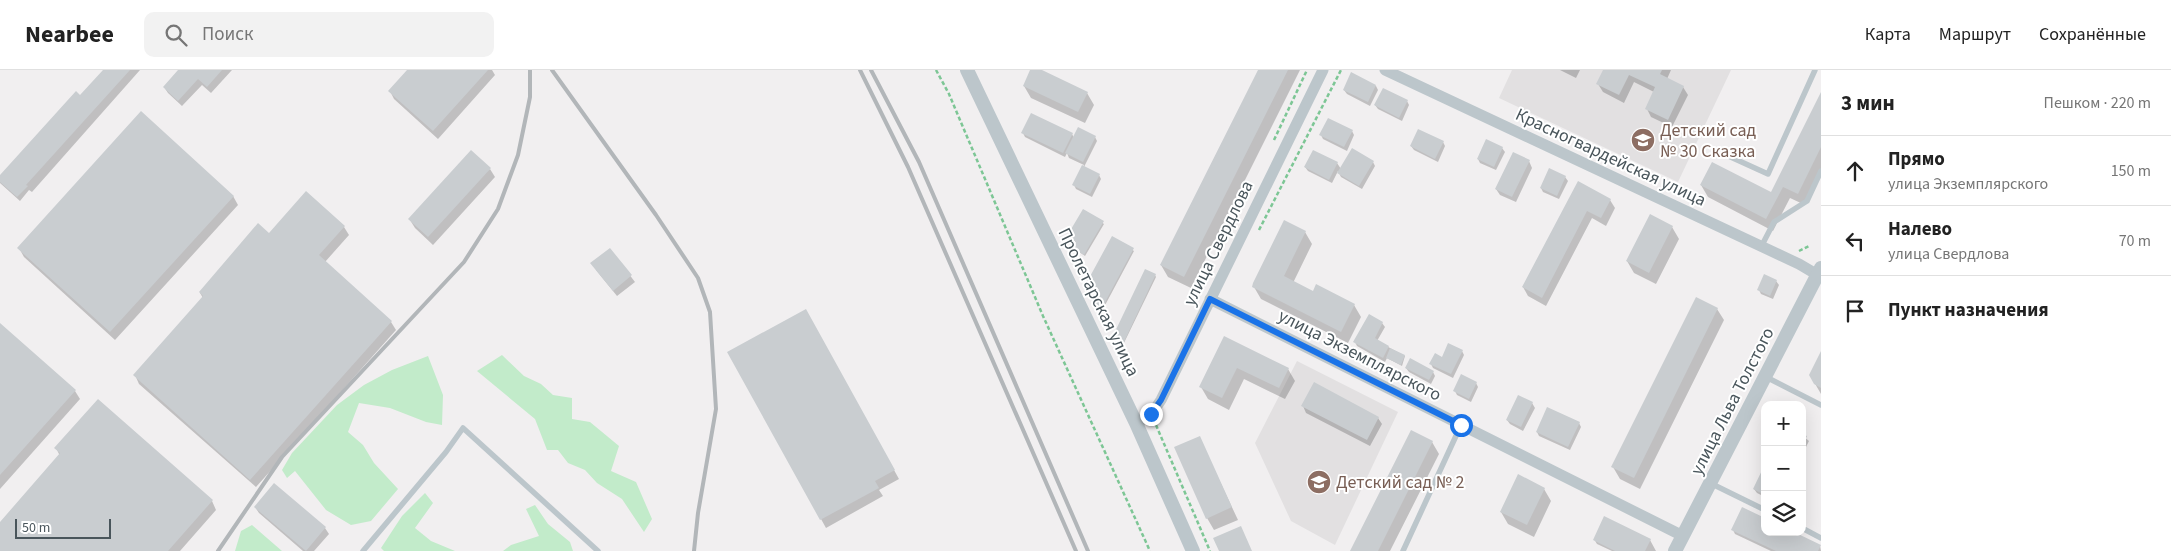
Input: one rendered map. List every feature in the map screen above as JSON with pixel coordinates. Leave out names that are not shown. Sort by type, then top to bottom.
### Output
[{"type":"street","name":"Пролетарская улица","points":[[967,70],[1136,423],[1193,551]]},
{"type":"street","name":"улица Свердлова","points":[[1136,423],[1151,414],[1161,400],[1323,70]]},
{"type":"street","name":"Красногвардейская улица","points":[[1386,70],[1406,75],[1760,248],[1820,273]]},
{"type":"street","name":"улица Льва Толстого","points":[[1675,551],[1820,273]]},
{"type":"street","name":"улица Экземплярского","points":[[1210,299],[1683,536]]},
{"type":"lane","points":[[1724,154],[1768,174],[1815,70]]},
{"type":"lane","points":[[1760,248],[1774,222],[1807,201],[1821,172]]},
{"type":"lane","points":[[1766,377],[1821,404]]},
{"type":"lane","points":[[1403,551],[1461,425]]},
{"type":"lane","points":[[363,551],[440,459],[463,428],[598,551]]},
{"type":"lane","points":[[1710,483],[1761,508]]},
{"type":"lane","points":[[1806,530],[1821,538]]},
{"type":"path","points":[[936,70],[949,94],[1042,316],[1150,551]]},
{"type":"path","points":[[1257,235],[1341,70]]},
{"type":"path","points":[[1151,414],[1210,551]]},
{"type":"shaded area","name":"Детский сад № 30 Сказка","points":[[1512,70],[1731,70],[1678,182],[1499,98]]},
{"type":"shaded area","name":"Детский сад № 2","points":[[1297,361],[1398,412],[1335,545],[1291,521],[1255,443]]},
{"type":"green space","points":[[502,355],[524,376],[541,384],[553,395],[572,398],[572,419],[590,422],[619,446],[611,471],[636,482],[652,519],[644,532],[622,499],[597,483],[585,470],[568,463],[558,450],[547,450],[535,419],[477,371]]},
{"type":"green space","points":[[428,356],[443,395],[442,425],[426,422],[390,408],[359,403],[348,432],[363,445],[374,463],[398,489],[371,521],[351,525],[326,510],[295,471],[287,478],[282,470],[292,453],[337,405],[364,385],[392,370]]},
{"type":"green space","points":[[425,493],[433,503],[415,528],[431,541],[455,551],[384,551],[381,548],[402,516]]},
{"type":"green space","points":[[535,505],[548,524],[570,542],[573,551],[503,551],[511,545],[539,536],[526,509]]},
{"type":"green space","points":[[252,525],[282,551],[235,551],[241,531]]},
{"type":"building","points":[[103,70],[130,70],[17,197],[0,182],[0,175],[76,91],[80,95]]},
{"type":"building","points":[[178,70],[222,70],[207,87],[198,79],[178,101],[163,87]]},
{"type":"building","points":[[407,70],[488,70],[433,131],[388,91]]},
{"type":"building","points":[[1030,70],[1042,70],[1088,92],[1078,112],[1023,86]]},
{"type":"building","points":[[1258,70],[1288,70],[1184,277],[1160,265]]},
{"type":"building","points":[[1603,70],[1662,70],[1660,74],[1684,86],[1668,120],[1645,109],[1655,87],[1629,75],[1619,95],[1596,84]]},
{"type":"building","points":[[1351,72],[1376,85],[1368,102],[1343,90]]},
{"type":"building","points":[[1383,88],[1408,100],[1399,118],[1374,105]]},
{"type":"building","points":[[1821,92],[1821,147],[1798,194],[1783,187],[1766,219],[1700,185],[1712,162],[1771,192]]},
{"type":"building","points":[[141,111],[234,196],[110,332],[17,248]]},
{"type":"building","points":[[1031,113],[1073,133],[1063,153],[1021,133]]},
{"type":"building","points":[[1328,118],[1353,130],[1344,147],[1319,135]]},
{"type":"building","points":[[1078,127],[1096,136],[1083,162],[1065,153]]},
{"type":"building","points":[[1418,129],[1444,141],[1435,159],[1410,146]]},
{"type":"building","points":[[1486,139],[1503,147],[1494,167],[1477,159]]},
{"type":"building","points":[[1352,148],[1374,161],[1359,186],[1337,173]]},
{"type":"building","points":[[471,150],[491,168],[428,237],[408,219]]},
{"type":"building","points":[[1313,150],[1338,162],[1329,180],[1304,167]]},
{"type":"building","points":[[1513,152],[1530,160],[1512,197],[1495,189]]},
{"type":"building","points":[[1082,165],[1100,174],[1090,194],[1072,185]]},
{"type":"building","points":[[1549,168],[1566,176],[1557,196],[1540,188]]},
{"type":"building","points":[[1578,181],[1611,199],[1601,218],[1587,211],[1542,298],[1522,287]]},
{"type":"building","points":[[306,191],[345,226],[319,255],[392,321],[250,480],[133,375],[203,296],[199,292],[258,223],[269,233]]},
{"type":"building","points":[[1083,209],[1104,221],[1084,255],[1073,248],[1076,242],[1067,236]]},
{"type":"building","points":[[1650,214],[1673,226],[1649,273],[1626,261]]},
{"type":"building","points":[[1284,220],[1306,231],[1284,276],[1313,291],[1316,284],[1355,304],[1341,332],[1252,287]]},
{"type":"building","points":[[1112,236],[1134,248],[1102,308],[1092,302],[1099,289],[1087,282]]},
{"type":"building","points":[[610,248],[632,275],[613,291],[590,263]]},
{"type":"building","points":[[1145,269],[1156,274],[1122,346],[1111,340]]},
{"type":"building","points":[[1764,274],[1777,280],[1770,296],[1757,290]]},
{"type":"building","points":[[1696,297],[1718,308],[1634,478],[1611,467]]},
{"type":"building","points":[[806,309],[895,470],[875,481],[879,488],[820,520],[727,352]]},
{"type":"building","points":[[1369,314],[1383,322],[1375,338],[1389,346],[1383,358],[1353,342]]},
{"type":"building","points":[[0,323],[76,390],[0,475]]},
{"type":"building","points":[[1224,336],[1289,368],[1279,388],[1237,368],[1222,398],[1199,387]]},
{"type":"building","points":[[1448,343],[1463,350],[1451,374],[1429,364],[1435,353],[1442,357]]},
{"type":"building","points":[[1390,348],[1405,355],[1401,365],[1386,358]]},
{"type":"building","points":[[1821,351],[1821,388],[1814,384],[1809,375]]},
{"type":"building","points":[[1410,358],[1434,371],[1429,380],[1405,368]]},
{"type":"building","points":[[1461,374],[1477,382],[1469,399],[1453,391]]},
{"type":"building","points":[[1314,382],[1379,417],[1367,440],[1301,406]]},
{"type":"building","points":[[1518,395],[1533,402],[1521,427],[1506,420]]},
{"type":"building","points":[[98,399],[213,500],[168,551],[0,551],[0,522],[60,453],[54,448]]},
{"type":"building","points":[[1547,407],[1580,422],[1568,447],[1536,432]]},
{"type":"building","points":[[1411,430],[1433,441],[1378,551],[1350,551]]},
{"type":"building","points":[[1200,436],[1232,507],[1206,519],[1174,447]]},
{"type":"building","points":[[1761,472],[1761,493],[1753,489]]},
{"type":"building","points":[[1518,474],[1545,488],[1527,525],[1500,512]]},
{"type":"building","points":[[274,483],[326,527],[306,551],[254,507]]},
{"type":"building","points":[[1742,507],[1761,516],[1761,536],[1802,536],[1821,545],[1818,551],[1776,551],[1731,530]]},
{"type":"building","points":[[1604,516],[1651,539],[1645,551],[1615,551],[1593,540]]},
{"type":"building","points":[[1241,526],[1252,551],[1219,551],[1213,538]]},
{"type":"railway","points":[[218,551],[282,457],[464,262],[498,209],[518,155],[530,97],[530,70]]},
{"type":"railway","points":[[552,70],[656,215],[698,278],[710,312],[716,409],[698,513],[694,551]]},
{"type":"railway","points":[[860,70],[908,167],[1076,551]]},
{"type":"railway","points":[[871,70],[919,162],[1088,551]]},
{"type":"place","name":"Детский сад № 30 Сказка","points":[[1643,140]]},
{"type":"place","name":"Детский сад № 2","points":[[1319,482]]},
{"type":"route","points":[[1151,414],[1161,400],[1210,299],[1461,425]]}]
